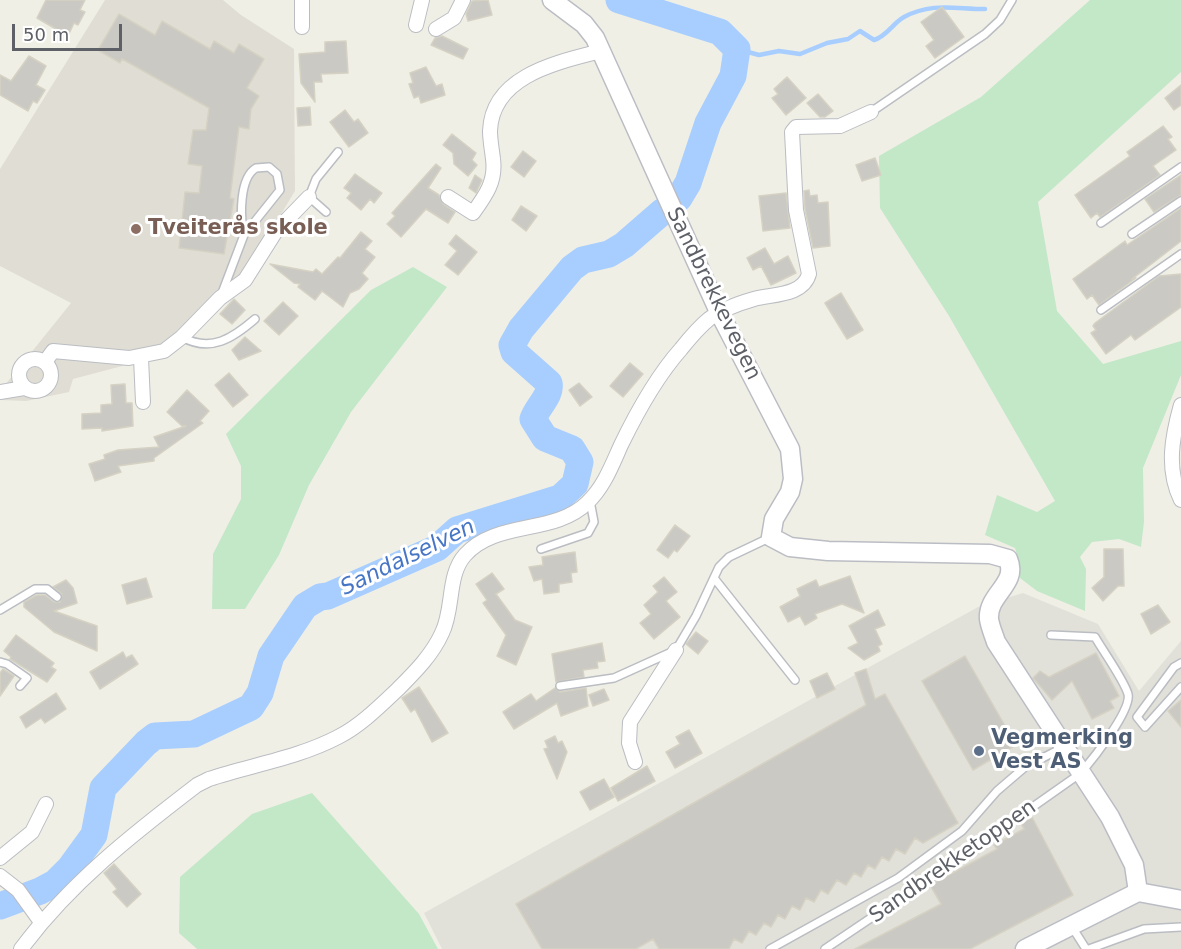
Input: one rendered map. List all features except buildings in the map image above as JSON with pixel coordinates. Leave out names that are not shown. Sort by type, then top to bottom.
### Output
[{"type":"street","points":[[302,0],[302,27]]},
{"type":"street","points":[[417,25],[422,0]]},
{"type":"street","points":[[436,29],[454,18],[463,0]]},
{"type":"street","name":"Sandbrekkevegen","points":[[552,0],[584,24],[601,51],[720,314],[790,449],[794,465],[790,492],[774,519],[771,537]]},
{"type":"street","points":[[448,197],[473,213],[488,191],[494,177],[490,132],[492,115],[500,101],[513,87],[533,71],[562,60],[601,51]]},
{"type":"street","points":[[21,949],[41,922],[120,844],[198,785],[209,778],[298,754],[338,737],[354,727],[389,697],[429,655],[446,623],[456,572],[467,553],[490,537],[570,514],[590,501],[610,470],[632,423],[679,350],[710,318],[739,304],[791,291],[807,279],[796,210],[792,132],[796,127],[840,126],[871,112]]},
{"type":"street","points":[[45,362],[53,351],[141,357],[164,351],[182,337],[220,298],[245,280],[276,231],[309,197]]},
{"type":"street","points":[[141,357],[143,402]]},
{"type":"street","points":[[0,392],[24,388],[33,392],[42,390],[48,385],[50,369],[45,362],[37,359],[29,360],[22,365],[18,373],[24,388]]},
{"type":"street","points":[[1181,405],[1171,461],[1174,484],[1181,500]]},
{"type":"street","points":[[771,537],[790,547],[828,551],[990,554],[1008,559],[1011,575],[991,607],[989,618],[992,629],[1004,656],[1110,817],[1134,865],[1138,892]]},
{"type":"street","points":[[635,762],[629,742],[630,722],[676,650]]},
{"type":"street","points":[[0,858],[32,832],[46,804]]},
{"type":"street","points":[[0,876],[18,890],[41,922]]},
{"type":"street","points":[[1025,949],[1138,892],[1181,900]]},
{"type":"lane","points":[[871,112],[985,34],[1000,20],[1012,0]]},
{"type":"lane","points":[[326,212],[309,197],[316,179],[338,153]]},
{"type":"lane","points":[[1101,223],[1181,166]]},
{"type":"lane","points":[[220,298],[244,235],[280,190],[277,174],[269,167],[256,168],[247,176],[241,216],[244,235]]},
{"type":"lane","points":[[1132,234],[1181,201]]},
{"type":"lane","points":[[1101,310],[1181,254]]},
{"type":"lane","points":[[182,337],[201,345],[226,341],[255,319]]},
{"type":"lane","points":[[541,549],[588,533],[594,522],[590,501]]},
{"type":"lane","points":[[560,686],[614,678],[676,650],[696,616],[719,567],[729,557],[771,537]]},
{"type":"lane","points":[[714,578],[795,680]]},
{"type":"lane","points":[[0,610],[34,589],[47,588],[57,597]]},
{"type":"lane","name":"Sandbrekketoppen","points":[[825,949],[1081,773],[1094,759],[1128,706],[1128,694],[1095,637],[1051,635]]},
{"type":"lane","points":[[0,662],[7,664],[27,678],[20,686]]},
{"type":"lane","points":[[1181,663],[1174,667],[1137,717],[1145,727],[1181,687]]},
{"type":"lane","points":[[770,949],[898,878],[962,831],[997,791],[1025,767],[1064,747]]},
{"type":"lane","points":[[1070,925],[1088,949],[1144,929],[1181,927]]},
{"type":"shaded area","name":"Tveiterås skole","points":[[105,0],[223,0],[241,15],[294,49],[295,191],[233,294],[164,355],[73,379],[69,392],[26,401],[0,400],[5,385],[71,303],[0,266],[0,169]]},
{"type":"shaded area","points":[[1023,593],[1098,624],[1139,691],[1181,641],[1181,949],[442,949],[424,913],[980,606]]},
{"type":"green space","points":[[1090,0],[1181,0],[1181,72],[1038,202],[1057,311],[1103,364],[1181,341],[1181,375],[1143,468],[1144,522],[1141,547],[1119,539],[1092,542],[1080,557],[1086,569],[1085,611],[1037,591],[1020,578],[1019,561],[1015,548],[985,535],[997,495],[1037,512],[1055,501],[949,316],[880,208],[879,156],[981,97]]},
{"type":"green space","points":[[413,267],[447,287],[351,412],[309,485],[279,555],[245,609],[212,609],[213,554],[241,499],[241,466],[226,434],[371,290]]},
{"type":"green space","points":[[312,793],[419,914],[438,949],[197,949],[179,933],[180,877],[252,814]]},
{"type":"waterway","points":[[619,0],[720,32],[737,49],[733,76],[708,123],[688,183],[679,198]]},
{"type":"waterway","points":[[737,49],[759,55],[779,51],[800,54],[827,43],[848,39],[860,31],[874,40],[883,36],[904,17],[924,9],[944,7],[985,9]]},
{"type":"waterway","name":"Sandalselven","points":[[0,906],[55,883],[70,868],[94,835],[103,788],[146,743],[155,736],[194,734],[251,707],[260,693],[271,656],[305,606],[320,597],[328,596],[437,548],[457,530],[560,498],[575,484],[580,462],[572,449],[545,438],[533,419],[548,392],[549,383],[514,352],[512,345],[521,329],[572,268],[583,260],[609,254],[624,245],[662,212]]},
{"type":"place","name":"Tveiterås skole","points":[[136,229]]},
{"type":"place","name":"Vegmerking Vest AS","points":[[979,751]]}]
